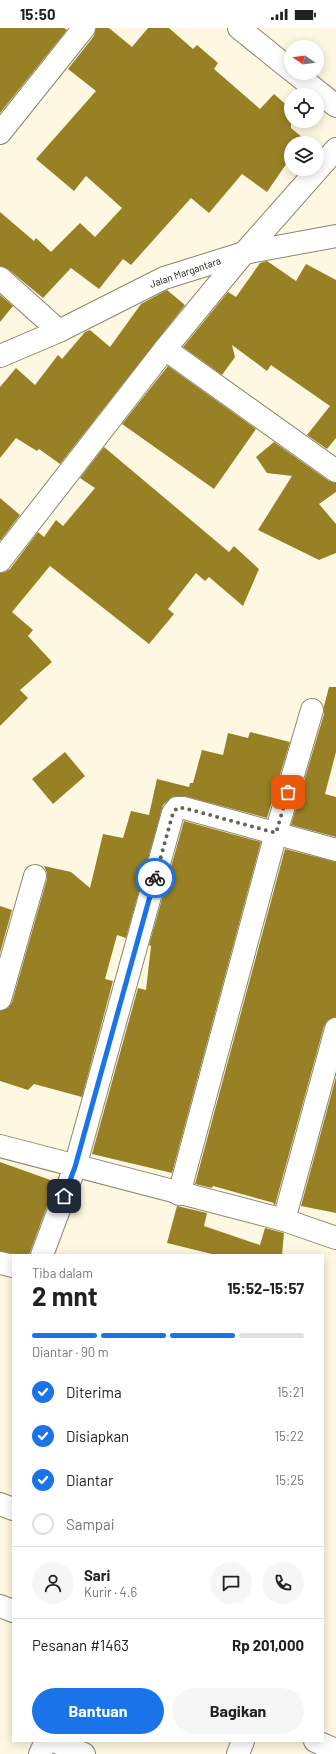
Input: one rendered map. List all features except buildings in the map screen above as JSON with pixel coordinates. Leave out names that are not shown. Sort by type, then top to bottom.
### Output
[{"type":"main road","points":[[0,133],[84,28]]},
{"type":"main road","points":[[239,28],[284,64]]},
{"type":"main road","points":[[304,80],[336,106]]},
{"type":"main road","points":[[0,561],[165,349],[244,253],[336,149]]},
{"type":"main road","name":"Jalan Margantara","points":[[0,356],[59,331],[156,281],[244,253],[336,236]]},
{"type":"main road","points":[[0,278],[59,331]]},
{"type":"main road","points":[[165,349],[336,471]]},
{"type":"main road","points":[[179,1194],[276,833],[312,710]]},
{"type":"main road","points":[[42,1254],[75,1167],[173,813],[177,808],[184,808],[336,850]]},
{"type":"main road","points":[[0,999],[35,876]]},
{"type":"main road","points":[[284,1220],[336,1029]]},
{"type":"main road","points":[[0,1146],[75,1167],[284,1220],[336,1238]]},
{"type":"main road","points":[[0,1263],[12,1266]]},
{"type":"main road","points":[[0,1504],[12,1509]]},
{"type":"main road","points":[[0,1606],[12,1611]]},
{"type":"main road","points":[[40,1754],[46,1742]]},
{"type":"main road","points":[[56,1742],[84,1754]]},
{"type":"main road","points":[[238,1754],[243,1742]]},
{"type":"main road","points":[[317,1742],[336,1750]]},
{"type":"way so far","points":[[155,878],[173,813],[177,808],[184,808],[276,833],[288,792]]},
{"type":"route","points":[[64,1196],[75,1167],[155,878]]}]
